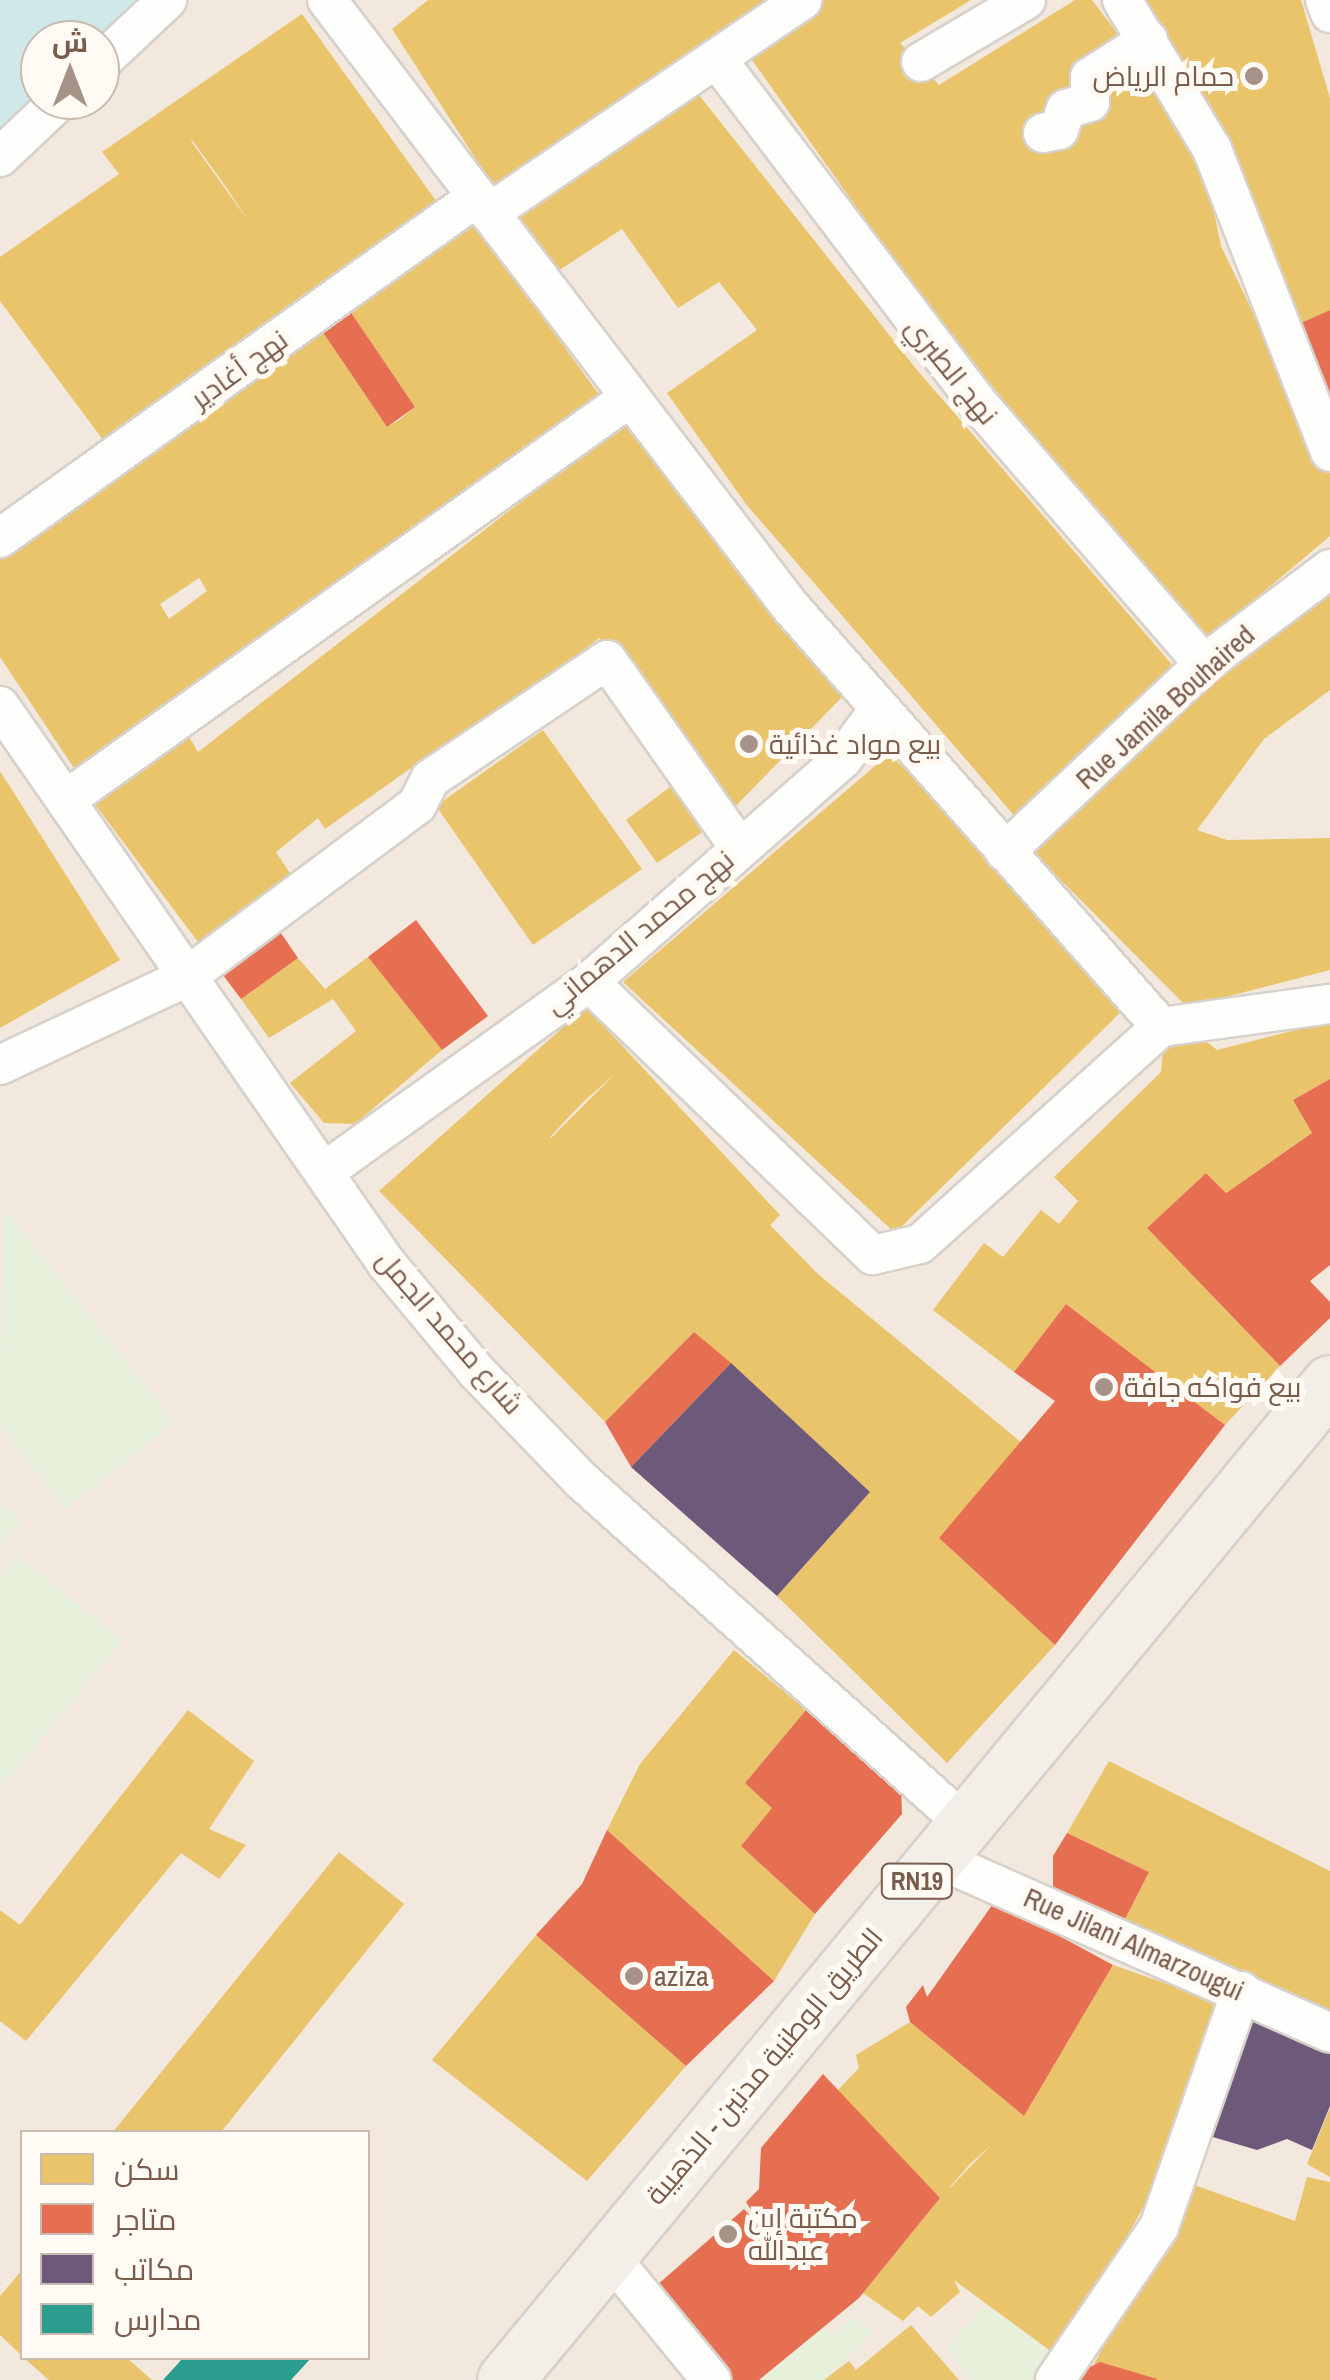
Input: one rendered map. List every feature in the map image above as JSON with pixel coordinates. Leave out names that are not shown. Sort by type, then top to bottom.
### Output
[{"type":"main road","name":"الطريق الوطنية مدنين - الذهيبة","points":[[505,2380],[1330,1383]]},
{"type":"street","points":[[120,44],[167,0]]},
{"type":"street","points":[[327,0],[628,398],[880,708],[1162,1027]]},
{"type":"street","name":"نهج أغادير","points":[[0,538],[483,205],[720,62],[803,0]]},
{"type":"street","points":[[921,62],[1026,0]]},
{"type":"street","points":[[1122,0],[1212,149],[1330,452]]},
{"type":"street","points":[[1325,0],[1330,13]]},
{"type":"street","points":[[1043,133],[1059,130],[1066,109],[1090,102],[1090,77],[1148,40]]},
{"type":"street","name":"نهج الطبري","points":[[720,62],[964,387],[1204,664]]},
{"type":"street","points":[[0,157],[39,120]]},
{"type":"street","points":[[67,798],[628,398]]},
{"type":"street","name":"Rue Jamila Bouhaired","points":[[1005,852],[1204,664],[1330,569]]},
{"type":"street","points":[[0,1065],[184,978],[418,805],[430,779],[607,660],[739,846]]},
{"type":"street","name":"شارع محمد الجمل","points":[[0,706],[67,798],[184,978],[328,1169],[387,1264],[582,1481],[950,1841]]},
{"type":"street","name":"نهج محمد الدهماني","points":[[328,1169],[589,982],[739,846],[842,760],[880,708]]},
{"type":"street","points":[[589,982],[873,1255],[920,1244],[1162,1027],[1330,1004]]},
{"type":"street","name":"Rue Jilani Almarzougui","points":[[950,1841],[1330,2033]]},
{"type":"street","points":[[1055,2380],[1159,2227],[1241,1991]]},
{"type":"street","points":[[608,2254],[711,2380]]},
{"type":"shaded area","points":[[0,0],[1330,0],[1330,2380],[0,2380]]},
{"type":"green space","points":[[4,1208],[175,1422],[66,1509],[0,1426]]},
{"type":"green space","points":[[0,1503],[21,1521],[0,1545]]},
{"type":"green space","points":[[18,1556],[122,1640],[0,1789],[0,1578]]},
{"type":"green space","points":[[986,2305],[1054,2354],[1036,2380],[972,2380],[946,2347]]},
{"type":"green space","points":[[853,2317],[874,2331],[824,2380],[759,2380],[822,2326],[831,2336]]},
{"type":"water","points":[[0,0],[138,0],[117,20],[20,20],[20,113],[0,132]]},
{"type":"building: سكن","points":[[428,0],[774,0],[499,195],[392,29]]},
{"type":"building: سكن","points":[[822,0],[971,0],[900,43],[939,85],[1075,0],[1092,0],[1121,38],[1024,140],[1047,152],[1072,135],[1102,89],[1148,60],[1199,139],[1221,246],[1330,473],[1330,536],[1203,643],[926,305],[747,53]]},
{"type":"building: سكن","points":[[1139,0],[1301,0],[1330,98],[1330,310],[1290,328]]},
{"type":"building: سكن","points":[[302,14],[439,205],[106,444],[0,301],[0,257],[119,174],[102,152]],"holes":[[[192,140],[226,187],[249,222]]]},
{"type":"building: سكن","points":[[695,90],[917,370],[1175,668],[1018,820],[746,504],[667,393],[757,330],[719,282],[678,308],[622,229],[558,271],[513,210]]},
{"type":"building: سكن","points":[[474,223],[600,396],[74,768],[0,657],[0,554],[320,328],[387,427],[399,420],[415,407],[348,308]],"holes":[[[199,578],[207,591],[169,619],[160,604]]]},
{"type":"building: سكن","points":[[624,422],[845,694],[725,817],[599,638],[419,775],[411,768],[325,829],[318,818],[276,852],[295,881],[201,946],[91,799],[185,730],[198,752]]},
{"type":"building: سكن","points":[[1330,586],[1330,690],[1264,739],[1197,830],[1227,840],[1330,838],[1330,970],[1187,1007],[1033,852],[1201,679]]},
{"type":"building: سكن","points":[[543,730],[642,869],[533,945],[436,806]]},
{"type":"building: سكن","points":[[889,754],[1048,906],[1039,920],[1123,1010],[895,1233],[623,982]]},
{"type":"building: سكن","points":[[0,771],[120,960],[0,1028]]},
{"type":"building: سكن","points":[[670,787],[704,831],[657,863],[626,820]]},
{"type":"building: سكن","points":[[368,957],[442,1050],[355,1124],[324,1123],[290,1083],[356,1031],[333,999],[269,1038],[241,999],[298,958],[325,989]]},
{"type":"building: سكن","points":[[586,1007],[780,1215],[770,1225],[818,1274],[1023,1444],[939,1538],[1055,1645],[947,1763],[777,1596],[870,1492],[694,1332],[605,1422],[379,1191]],"holes":[[[615,1074],[551,1138],[582,1103]]]},
{"type":"building: سكن","points":[[1330,1021],[1330,1079],[1293,1100],[1312,1133],[1226,1193],[1206,1173],[1147,1228],[1280,1366],[1225,1425],[1066,1304],[1014,1372],[933,1310],[984,1243],[1003,1257],[1041,1210],[1059,1224],[1078,1201],[1054,1177],[1161,1072],[1163,1051],[1196,1033],[1217,1050]]},
{"type":"building: سكن","points":[[734,1650],[806,1710],[745,1783],[774,1806],[741,1846],[815,1914],[774,1981],[607,1830],[640,1764]]},
{"type":"building: سكن","points":[[188,1710],[254,1761],[209,1829],[246,1845],[219,1879],[181,1853],[26,2041],[0,2021],[0,1910],[20,1925]]},
{"type":"building: سكن","points":[[1109,1761],[1330,1871],[1330,2014],[1124,1921],[1149,1872],[1067,1833]]},
{"type":"building: سكن","points":[[339,1852],[404,1904],[223,2130],[115,2130]]},
{"type":"building: سكن","points":[[536,1935],[686,2066],[587,2181],[432,2060]]},
{"type":"building: سكن","points":[[1113,1965],[1224,2004],[1156,2184],[1060,2358],[954,2280],[960,2292],[931,2317],[918,2306],[903,2321],[863,2293],[940,2198],[836,2092],[859,2068],[856,2055],[910,2022],[1024,2116]],"holes":[[[992,2144],[950,2188],[970,2164]]]},
{"type":"building: سكن","points":[[1330,2108],[1330,2177],[1307,2164]]},
{"type":"building: سكن","points":[[1307,2177],[1330,2182],[1330,2380],[1154,2380],[1094,2364],[1194,2185],[1295,2221]]},
{"type":"building: سكن","points":[[20,2272],[20,2354],[0,2335],[0,2296]]},
{"type":"building: سكن","points":[[911,2325],[959,2380],[824,2380],[849,2361],[856,2370]]},
{"type":"building: سكن","points":[[26,2360],[129,2360],[152,2380],[49,2380]]},
{"type":"building: متاجر","points":[[348,308],[415,407],[387,427],[320,328]]},
{"type":"building: متاجر","points":[[1330,310],[1330,416],[1290,328]]},
{"type":"building: متاجر","points":[[272,920],[298,958],[241,999],[214,963]]},
{"type":"building: متاجر","points":[[416,920],[488,1016],[442,1050],[368,957]]},
{"type":"building: متاجر","points":[[1330,1079],[1330,1265],[1310,1281],[1330,1302],[1330,1318],[1280,1366],[1147,1228],[1206,1173],[1226,1193],[1312,1133],[1293,1100]]},
{"type":"building: متاجر","points":[[1066,1304],[1225,1425],[1055,1645],[939,1538],[1055,1401],[1014,1372]]},
{"type":"building: متاجر","points":[[694,1332],[731,1363],[631,1467],[605,1422]]},
{"type":"building: متاجر","points":[[806,1710],[901,1784],[902,1814],[815,1914],[741,1846],[772,1808],[745,1783]]},
{"type":"building: متاجر","points":[[607,1830],[774,1981],[686,2066],[536,1935],[582,1884]]},
{"type":"building: متاجر","points":[[1067,1833],[1149,1872],[1124,1921],[1053,1890],[1053,1856]]},
{"type":"building: متاجر","points":[[995,1901],[1113,1965],[1024,2116],[910,2022],[906,2007],[923,1985],[927,1997]]},
{"type":"building: متاجر","points":[[823,2074],[940,2198],[859,2298],[759,2380],[729,2380],[648,2293],[744,2209],[767,2235],[746,2202],[759,2189],[761,2148]]},
{"type":"building: متاجر","points":[[1100,2362],[1157,2379],[1157,2380],[1063,2380]]},
{"type":"building: مكاتب","points":[[731,1363],[870,1492],[777,1596],[631,1467]]},
{"type":"building: مكاتب","points":[[1247,2014],[1330,2052],[1330,2106],[1312,2150],[1287,2139],[1257,2150],[1206,2135]]},
{"type":"building: مدارس","points":[[181,2360],[309,2360],[291,2380],[163,2380]]},
{"type":"place","name":"حمام الرياض","points":[[1254,76]]},
{"type":"place","name":"بيع مواد غذائية","points":[[749,744]]},
{"type":"place","name":"بيع فواكه جافة","points":[[1104,1387]]},
{"type":"place","name":"aziza","points":[[634,1976]]},
{"type":"place","name":"مكتبة إبن عبدالله","points":[[728,2234]]}]
